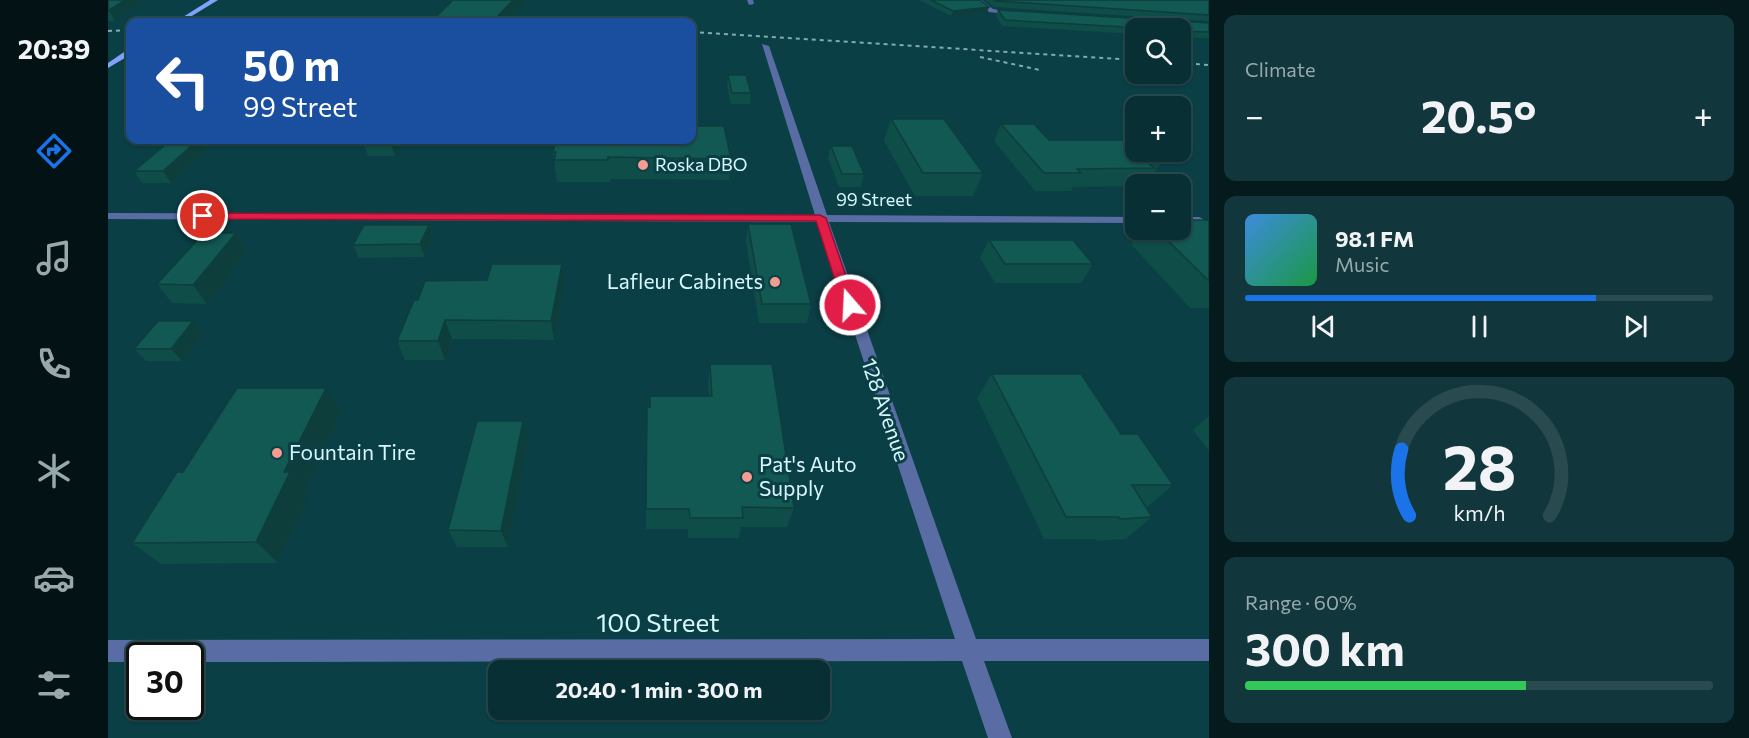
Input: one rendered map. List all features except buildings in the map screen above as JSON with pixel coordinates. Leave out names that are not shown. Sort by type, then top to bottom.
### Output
[{"type":"main road","points":[[185,18],[215,0]]},
{"type":"main road","points":[[108,66],[126,55]]},
{"type":"street","points":[[978,0],[991,11],[1027,14]]},
{"type":"street","name":"128 Avenue","points":[[765,46],[820,218],[1000,738]]},
{"type":"street","name":"99 Street","points":[[108,216],[1125,220]]},
{"type":"street","points":[[1191,220],[1199,220]]},
{"type":"street","name":"100 Street","points":[[108,651],[1209,650]]},
{"type":"railway","points":[[108,31],[126,30]]},
{"type":"railway","points":[[696,32],[1125,59]]},
{"type":"railway","points":[[980,57],[1040,70]]},
{"type":"railway","points":[[1191,64],[1209,65]]},
{"type":"place","name":"Roska DBO","points":[[643,165]]},
{"type":"place","name":"Lafleur Cabinets","points":[[775,282]]},
{"type":"place","name":"Fountain Tire","points":[[277,453]]},
{"type":"place","name":"Pat's Auto Supply","points":[[747,477]]},
{"type":"route","points":[[203,216],[820,218],[850,305]]}]
